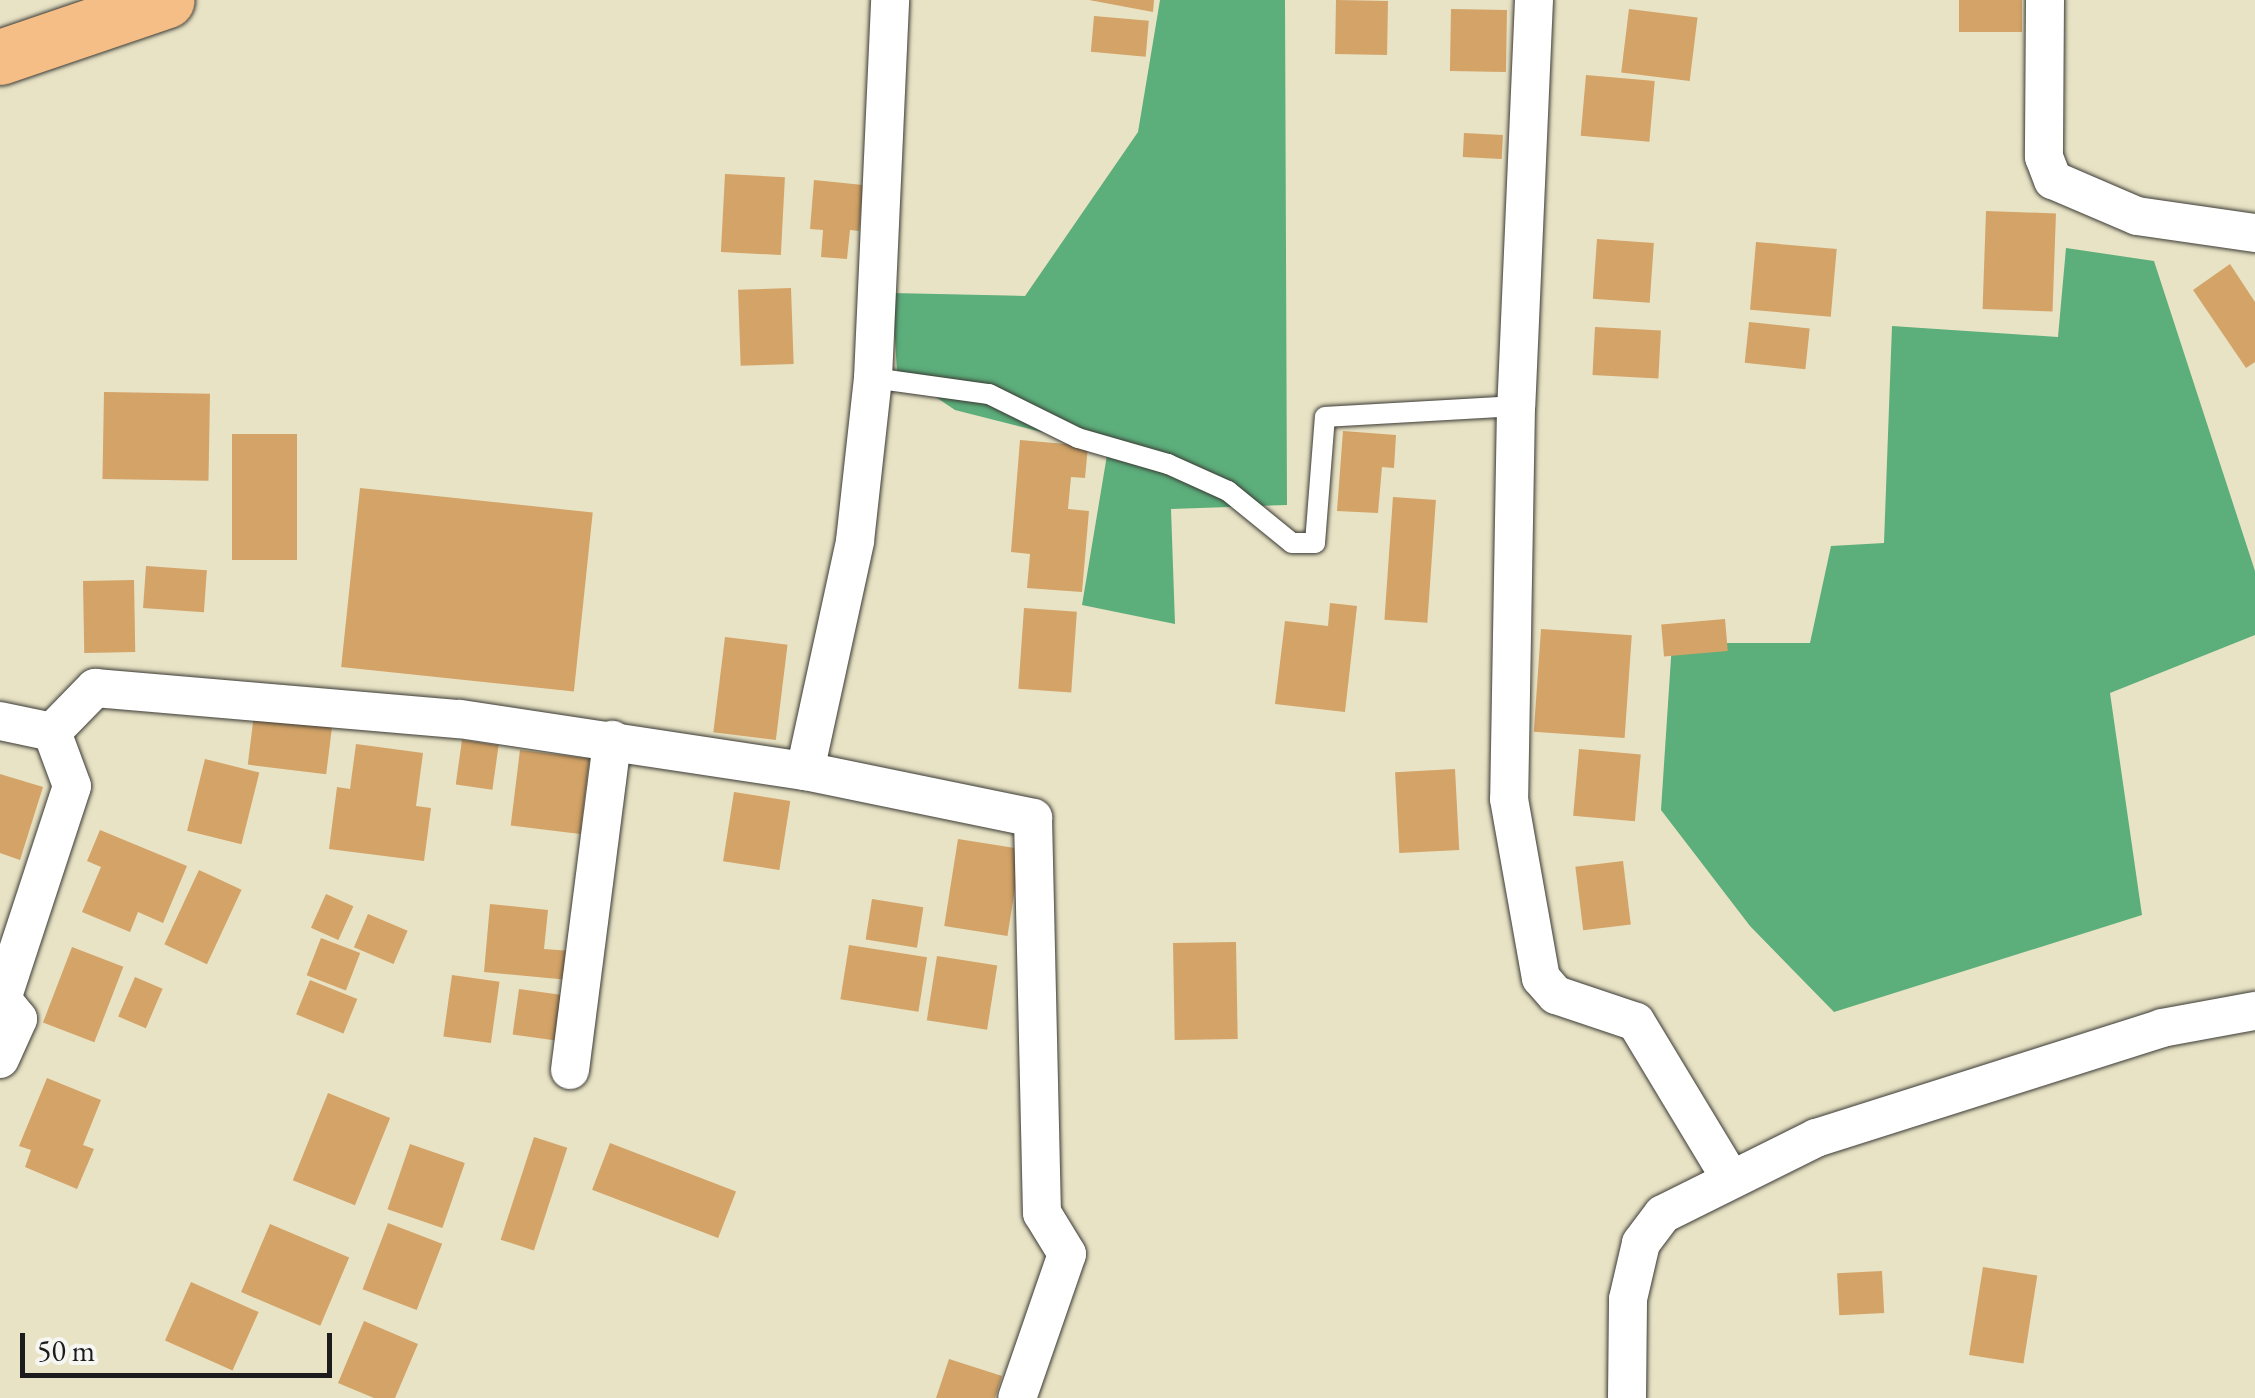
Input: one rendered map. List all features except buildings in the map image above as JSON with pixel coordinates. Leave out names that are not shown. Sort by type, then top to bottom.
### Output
[{"type":"highway","points":[[0,57],[167,0]]},
{"type":"street","points":[[805,771],[852,556],[873,378],[890,0]]},
{"type":"street","points":[[1534,0],[1516,406],[1508,798],[1540,978],[1556,995],[1636,1022],[1729,1176]]},
{"type":"street","points":[[2045,0],[2044,157],[2053,180],[2137,216],[2255,233]]},
{"type":"street","points":[[52,732],[95,688],[338,706],[612,740],[805,771],[1033,818],[1042,1213],[1068,1254],[1018,1398]]},
{"type":"street","points":[[0,721],[52,732]]},
{"type":"street","points":[[0,1060],[18,1018],[2,999],[72,786],[52,732]]},
{"type":"street","points":[[570,1070],[612,740]]},
{"type":"street","points":[[1627,1398],[1628,1299],[1641,1243],[1663,1214],[1729,1176],[1816,1138],[2162,1028],[2255,1011]]},
{"type":"lane","points":[[873,378],[988,394],[1078,438],[1168,464],[1228,491],[1292,543],[1315,543],[1325,417],[1516,406]]},
{"type":"green space","points":[[1160,0],[1285,0],[1287,505],[1171,509],[1175,624],[1082,605],[1108,449],[955,410],[897,371],[892,293],[1025,296],[1138,132]]},
{"type":"green space","points":[[2066,248],[2154,261],[2255,571],[2255,635],[2110,693],[2142,915],[1834,1012],[1750,926],[1661,810],[1672,643],[1810,643],[1831,546],[1884,543],[1892,326],[2058,337]]}]
